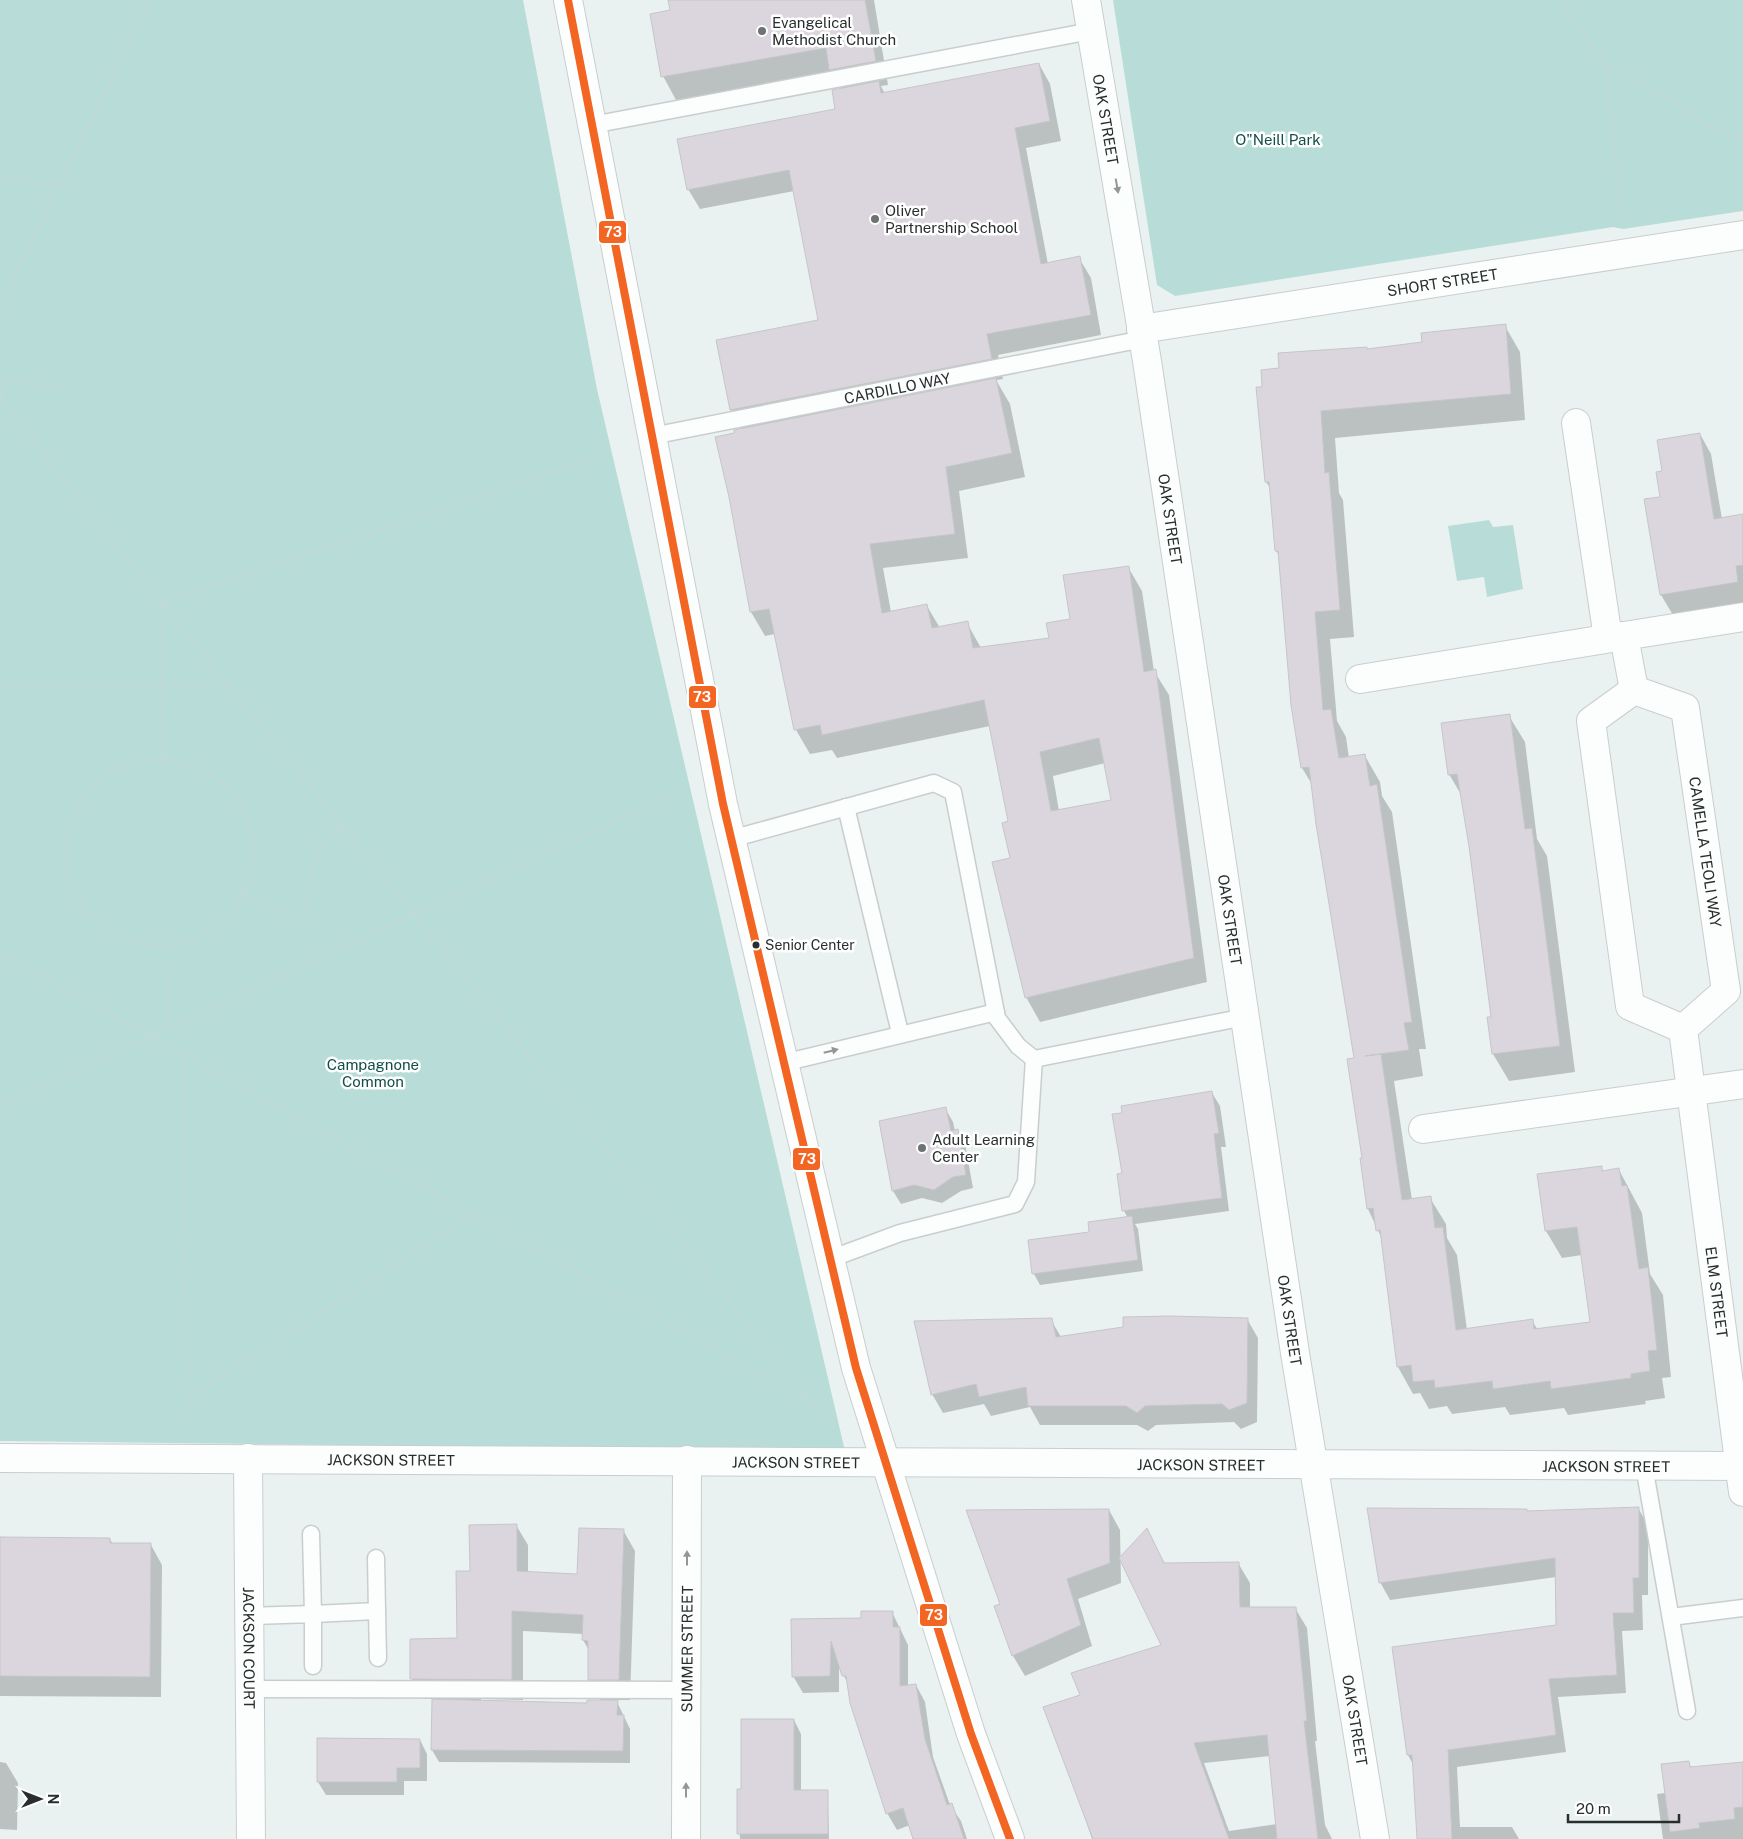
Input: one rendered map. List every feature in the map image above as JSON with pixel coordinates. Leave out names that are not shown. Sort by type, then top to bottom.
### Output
[{"type":"street","points":[[568,0],[731,839],[856,1368],[971,1734],[1010,1839]]},
{"type":"street","name":"OAK STREET","points":[[1086,0],[1142,334],[1314,1466],[1375,1839]]},
{"type":"street","name":"SHORT STREET","points":[[1142,334],[1743,235]]},
{"type":"street","points":[[1576,423],[1616,637],[1634,690],[1591,722],[1630,1006],[1682,1029],[1692,1092]]},
{"type":"street","points":[[1360,679],[1743,617]]},
{"type":"street","name":"CAMELLA TEOLI WAY","points":[[1634,690],[1685,708],[1726,991],[1682,1029]]},
{"type":"street","points":[[1423,1129],[1743,1084]]},
{"type":"street","name":"ELM STREET","points":[[1692,1092],[1742,1474]]},
{"type":"street","name":"JACKSON STREET","points":[[0,1458],[687,1460],[1314,1466],[1644,1466],[1742,1474]]},
{"type":"street","name":"JACKSON COURT","points":[[248,1458],[251,1839]]},
{"type":"street","name":"SUMMER STREET","points":[[686,1839],[687,1460]]},
{"type":"lane","points":[[592,125],[1091,30]]},
{"type":"lane","name":"CARDILLO WAY","points":[[652,436],[1142,334]]},
{"type":"lane","points":[[731,839],[934,783],[953,792],[997,1018],[1018,1046],[1034,1058],[1245,1017]]},
{"type":"lane","points":[[846,807],[900,1034]]},
{"type":"lane","points":[[783,1063],[996,1012]]},
{"type":"lane","points":[[830,1259],[900,1233],[1015,1204],[1026,1182],[1034,1058]]},
{"type":"lane","points":[[1644,1466],[1688,1711]]},
{"type":"lane","points":[[311,1534],[313,1666]]},
{"type":"lane","points":[[376,1558],[378,1658]]},
{"type":"lane","points":[[1671,1617],[1743,1608]]},
{"type":"lane","points":[[250,1616],[377,1611]]},
{"type":"lane","points":[[250,1689],[687,1690]]},
{"type":"path","points":[[0,307],[150,0]]},
{"type":"path","points":[[1562,0],[1605,63],[1668,98],[1706,124],[1743,140]]},
{"type":"path","points":[[1605,63],[1623,229]]},
{"type":"path","points":[[0,178],[60,185]]},
{"type":"path","points":[[59,389],[12,380],[0,396],[162,603],[810,1402]]},
{"type":"path","points":[[162,603],[606,456]]},
{"type":"path","points":[[162,603],[161,685],[164,760]]},
{"type":"path","points":[[0,685],[229,686]]},
{"type":"path","points":[[145,760],[164,760],[175,760],[203,770],[227,788],[243,813],[251,841],[250,872],[240,899],[220,923],[196,939],[165,946],[133,943],[105,929],[83,907],[79,900],[69,878],[65,847],[73,816],[90,789],[115,770],[145,760]]},
{"type":"path","points":[[0,1106],[680,791]]},
{"type":"path","points":[[242,893],[302,922],[311,886],[314,852],[342,824]]},
{"type":"path","points":[[165,946],[170,1027]]},
{"type":"path","points":[[0,953],[810,1402],[843,1428]]},
{"type":"path","points":[[184,1055],[187,1418]]},
{"type":"path","points":[[188,1398],[472,1216]]},
{"type":"green space","name":"Campagnone Common","points":[[0,0],[523,0],[597,389],[845,1451],[0,1441]]},
{"type":"green space","name":"O\"Neill Park","points":[[1113,0],[1743,0],[1743,211],[1623,229],[1613,227],[1175,296],[1157,285]]},
{"type":"green space","points":[[1489,520],[1493,527],[1513,525],[1523,589],[1487,597],[1484,577],[1457,581],[1448,526]]},
{"type":"building","name":"Evangelical Methodist Church","points":[[668,0],[865,0],[876,61],[829,70],[826,48],[661,77],[650,14],[670,10]]},
{"type":"building","points":[[1039,63],[1050,121],[1015,128],[1041,264],[1080,256],[1091,315],[987,334],[992,359],[730,410],[716,340],[818,320],[789,170],[687,190],[677,139],[835,109],[832,90],[879,81],[881,93]]},
{"type":"building","points":[[1506,324],[1511,394],[1321,411],[1325,473],[1329,472],[1340,610],[1315,612],[1323,710],[1331,709],[1339,758],[1365,754],[1370,786],[1377,784],[1412,1022],[1404,1023],[1409,1050],[1365,1056],[1381,1054],[1402,1200],[1431,1196],[1435,1228],[1443,1227],[1456,1330],[1533,1319],[1534,1329],[1590,1322],[1577,1227],[1545,1231],[1537,1174],[1602,1166],[1602,1171],[1619,1168],[1622,1186],[1627,1185],[1639,1269],[1648,1267],[1657,1350],[1648,1351],[1650,1371],[1631,1374],[1631,1378],[1551,1389],[1550,1381],[1493,1389],[1492,1381],[1435,1388],[1434,1380],[1413,1382],[1411,1365],[1397,1367],[1380,1230],[1376,1231],[1373,1208],[1367,1209],[1360,1158],[1362,1158],[1347,1059],[1354,1058],[1316,824],[1309,767],[1301,768],[1291,705],[1278,551],[1275,551],[1269,482],[1265,482],[1256,387],[1262,387],[1261,370],[1279,368],[1278,353],[1367,347],[1367,349],[1422,342],[1421,333]]},
{"type":"building","points":[[996,378],[1012,453],[946,467],[955,534],[870,544],[882,613],[927,604],[932,628],[968,621],[973,648],[1049,638],[1046,623],[1070,619],[1063,575],[1129,566],[1144,672],[1156,669],[1194,958],[1025,998],[992,862],[1010,858],[1002,823],[1008,821],[984,700],[822,735],[820,725],[794,730],[769,609],[750,612],[729,497],[715,437],[734,433],[734,430]],"holes":[[[1099,738],[1111,800],[1051,811],[1040,752]]]},
{"type":"building","points":[[1700,433],[1714,519],[1743,514],[1743,565],[1736,566],[1738,582],[1660,595],[1644,499],[1660,497],[1656,472],[1662,471],[1657,440]]},
{"type":"building","points":[[1510,714],[1525,829],[1532,828],[1560,1046],[1492,1054],[1487,1017],[1491,1017],[1469,846],[1457,774],[1448,775],[1441,723]]},
{"type":"building","points":[[1212,1091],[1219,1133],[1214,1134],[1222,1198],[1122,1211],[1117,1174],[1122,1173],[1112,1114],[1122,1113],[1121,1106]]},
{"type":"building","points":[[946,1107],[951,1131],[958,1129],[966,1175],[953,1177],[934,1190],[914,1185],[892,1191],[879,1121]]},
{"type":"building","points":[[1132,1216],[1138,1260],[1032,1274],[1028,1240],[1089,1232],[1088,1222]]},
{"type":"building","points":[[1123,1317],[1248,1318],[1247,1403],[1229,1410],[1222,1404],[1145,1406],[1137,1413],[1126,1406],[1028,1406],[1026,1387],[979,1397],[976,1384],[931,1395],[914,1321],[1052,1318],[1056,1337],[1123,1327]]},
{"type":"building","points":[[1639,1507],[1639,1578],[1633,1578],[1634,1613],[1613,1613],[1617,1675],[1549,1679],[1556,1735],[1448,1750],[1452,1839],[1417,1839],[1412,1755],[1407,1755],[1392,1647],[1556,1625],[1555,1558],[1379,1583],[1367,1508],[1527,1509],[1527,1511]]},
{"type":"building","points":[[1109,1509],[1110,1563],[1067,1579],[1081,1625],[1012,1656],[994,1606],[1000,1604],[966,1510]]},
{"type":"building","points":[[517,1524],[517,1571],[577,1574],[579,1528],[624,1529],[619,1680],[588,1680],[588,1641],[582,1640],[583,1615],[512,1611],[512,1680],[410,1679],[410,1639],[457,1638],[456,1571],[470,1571],[469,1525]]},
{"type":"building","points":[[1147,1528],[1164,1563],[1239,1562],[1240,1607],[1296,1607],[1307,1721],[1304,1721],[1318,1839],[1277,1839],[1267,1735],[1194,1743],[1229,1839],[1093,1839],[1043,1707],[1080,1695],[1071,1673],[1161,1645],[1119,1558]]},
{"type":"building","points":[[0,1537],[110,1538],[110,1543],[151,1543],[150,1677],[0,1676]]},
{"type":"building","points":[[861,1611],[893,1611],[893,1627],[900,1627],[900,1686],[916,1684],[925,1739],[947,1805],[952,1803],[964,1839],[913,1839],[903,1808],[886,1814],[850,1703],[846,1676],[842,1676],[831,1641],[830,1676],[792,1677],[791,1619],[861,1618]]},
{"type":"building","points":[[432,1699],[587,1703],[587,1700],[618,1700],[617,1715],[624,1715],[623,1751],[431,1750]]},
{"type":"building","points":[[741,1719],[794,1719],[794,1790],[828,1790],[828,1834],[737,1834],[737,1789],[741,1789]]},
{"type":"building","points":[[317,1738],[420,1739],[420,1768],[397,1768],[397,1782],[317,1782]]},
{"type":"building","points":[[1689,1761],[1690,1767],[1743,1762],[1743,1807],[1734,1808],[1735,1819],[1699,1823],[1700,1828],[1670,1832],[1661,1764]]},
{"type":"transit line","name":"73","points":[[568,0],[723,804],[856,1368],[971,1734],[1010,1839]]},
{"type":"place","name":"Evangelical Methodist Church","points":[[762,31]]},
{"type":"place","name":"Oliver Partnership School","points":[[875,219]]},
{"type":"place","name":"Senior Center","points":[[756,945]]},
{"type":"place","name":"Adult Learning Center","points":[[922,1148]]}]
